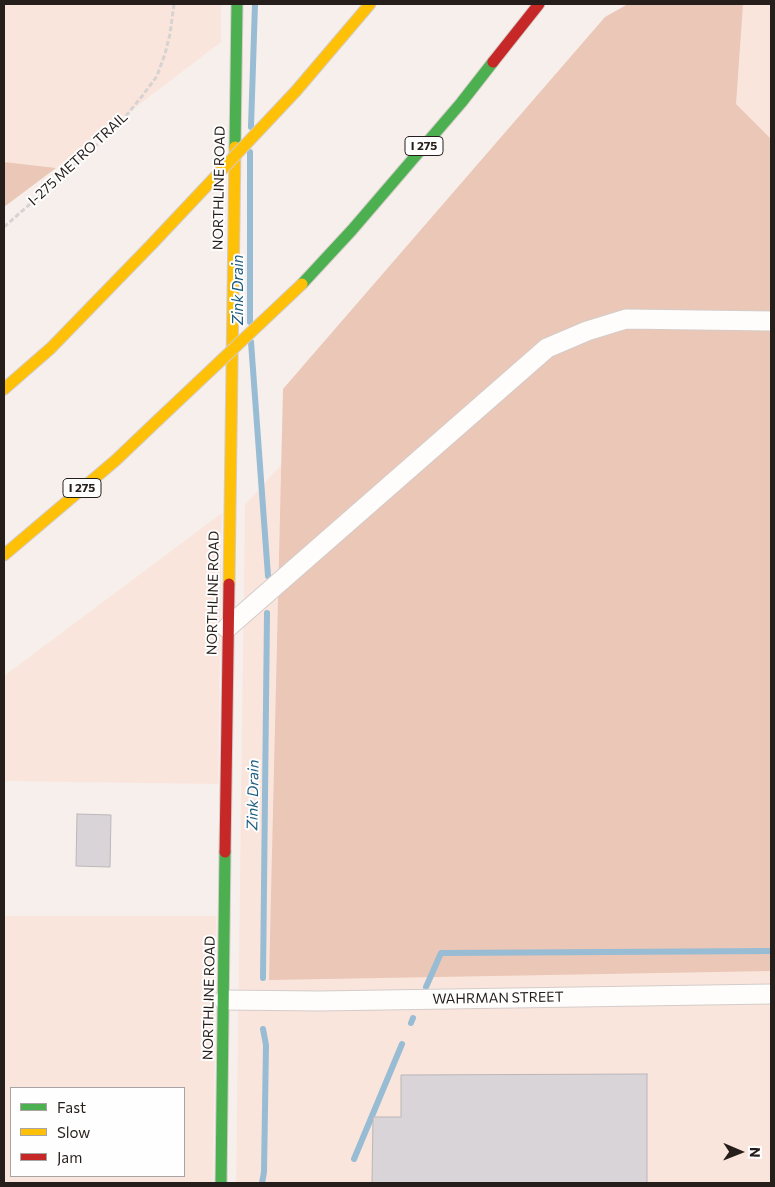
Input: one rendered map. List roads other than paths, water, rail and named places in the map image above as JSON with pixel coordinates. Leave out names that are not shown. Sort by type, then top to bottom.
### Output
[{"type":"main road","name":"NORTHLINE ROAD","points":[[221,1183],[227,628],[237,4]]},
{"type":"main road","points":[[4,389],[51,348],[152,244],[296,91],[370,4]]},
{"type":"main road","name":"I 275","points":[[4,555],[116,460],[302,284],[352,230],[461,103],[539,4]]},
{"type":"street","points":[[227,628],[547,348],[587,331],[626,319],[771,321]]},
{"type":"street","name":"WAHRMAN STREET","points":[[224,1000],[320,1001],[771,994]]},
{"type":"waterway","name":"Zink Drain","points":[[251,127],[255,4]]},
{"type":"waterway","name":"Zink Drain","points":[[250,152],[250,322]]},
{"type":"waterway","name":"Zink Drain","points":[[251,342],[268,576]]},
{"type":"waterway","name":"Zink Drain","points":[[263,978],[267,613]]},
{"type":"waterway","points":[[426,987],[441,953],[771,951]]},
{"type":"waterway","points":[[411,1023],[413,1018]]},
{"type":"waterway","name":"Zink Drain","points":[[262,1183],[264,1172],[266,1045],[263,1029]]},
{"type":"waterway","points":[[354,1159],[402,1044]]}]
